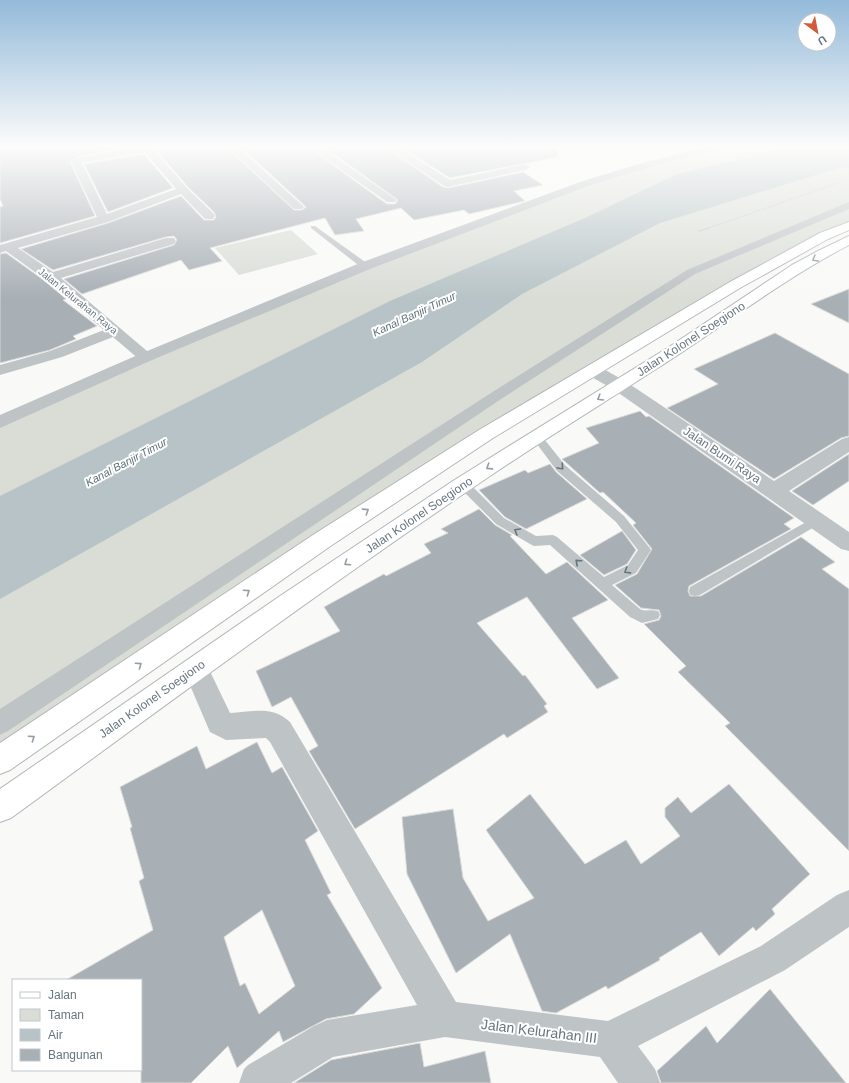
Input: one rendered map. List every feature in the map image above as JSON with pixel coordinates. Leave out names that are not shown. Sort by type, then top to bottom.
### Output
[{"type":"main road","name":"Jalan Kolonel Soegiono","points":[[0,760],[324,539],[486,434],[736,285],[824,236],[848,239]]},
{"type":"main road","name":"Jalan Kolonel Soegiono","points":[[0,807],[463,484],[536,436],[652,365],[784,277],[848,239]]},
{"type":"street","points":[[93,198],[104,219]]},
{"type":"street","points":[[4,248],[104,219],[162,198]]},
{"type":"street","points":[[191,198],[209,216]]},
{"type":"street","points":[[289,198],[298,206]]},
{"type":"street","points":[[387,198],[391,200]]},
{"type":"street","points":[[0,422],[146,357],[364,266],[548,198]]},
{"type":"street","points":[[0,723],[496,396],[691,272],[849,205]]},
{"type":"street","points":[[51,277],[170,241]]},
{"type":"street","name":"Jalan Kelurahan Raya","points":[[4,248],[51,277],[146,357]]},
{"type":"street","points":[[0,370],[56,354],[115,331]]},
{"type":"street","name":"Jalan Bumi Raya","points":[[592,370],[619,385],[774,490],[849,543]]},
{"type":"street","points":[[774,490],[849,443]]},
{"type":"street","points":[[196,669],[220,723],[226,727],[272,724],[280,732],[445,1018]]},
{"type":"street","name":"Jalan Kelurahan III","points":[[258,1083],[262,1079],[327,1039],[445,1018],[610,1040],[773,958],[849,907]]},
{"type":"street","points":[[610,1040],[641,1083]]},
{"type":"lane","points":[[313,227],[364,266]]},
{"type":"lane","points":[[536,436],[560,468],[620,519],[645,550],[632,569],[602,584]]},
{"type":"lane","points":[[463,484],[500,521],[534,541],[553,540],[635,613],[642,617],[653,615]]},
{"type":"lane","points":[[695,591],[816,520]]},
{"type":"path","points":[[699,231],[797,198]]},
{"type":"green space","points":[[551,198],[849,198],[849,226],[592,370],[0,760],[0,422],[365,266]]},
{"type":"green space","points":[[291,230],[318,254],[239,275],[215,248]]},
{"type":"water","name":"Kanal Banjir Timur","points":[[628,198],[743,198],[660,223],[522,294],[422,362],[0,599],[0,496],[390,301],[585,218]]},
{"type":"building","points":[[0,198],[86,198],[95,216],[0,243],[0,207],[3,206]]},
{"type":"building","points":[[101,198],[147,198],[108,212]]},
{"type":"building","points":[[177,198],[182,198],[204,220],[214,220],[216,217],[214,212],[199,198],[281,198],[294,210],[302,210],[306,207],[296,198],[378,198],[387,204],[395,204],[398,200],[395,198],[521,198],[525,201],[469,214],[464,210],[414,220],[401,208],[356,219],[364,231],[335,235],[325,218],[210,248],[222,261],[189,270],[181,260],[82,294],[64,279],[174,245],[177,240],[174,236],[166,237],[53,270],[21,249],[108,223]]},
{"type":"building","points":[[6,253],[45,281],[66,299],[63,300],[97,326],[73,336],[76,339],[50,350],[0,363],[0,254]]},
{"type":"building","points":[[849,289],[849,323],[811,304]]},
{"type":"building","points":[[775,333],[849,374],[849,436],[841,438],[774,479],[667,408],[718,384],[694,369]]},
{"type":"building","points":[[640,411],[646,417],[649,416],[794,518],[784,524],[791,529],[689,586],[688,591],[690,596],[701,596],[801,537],[835,562],[822,569],[849,589],[849,851],[725,726],[730,723],[678,672],[686,666],[644,624],[659,620],[661,616],[659,610],[641,608],[615,585],[637,574],[652,549],[633,525],[636,523],[603,492],[600,493],[562,459],[599,443],[586,428]]},
{"type":"building","points":[[849,454],[849,481],[813,505],[792,491]]},
{"type":"building","points":[[550,464],[556,472],[587,499],[526,529],[505,517],[479,490],[525,470],[528,473]]},
{"type":"building","points":[[479,509],[495,525],[512,535],[510,536],[546,574],[567,562],[608,600],[572,618],[619,678],[597,689],[527,597],[477,623],[523,676],[525,675],[547,704],[544,706],[548,712],[507,738],[504,734],[355,829],[309,751],[318,746],[291,697],[272,707],[256,671],[340,631],[324,607],[384,574],[386,576],[431,553],[424,544],[448,533],[441,529]]},
{"type":"building","points":[[622,531],[636,550],[627,564],[604,575],[580,555]]},
{"type":"building","points":[[257,742],[272,773],[282,767],[318,831],[305,840],[331,893],[327,895],[382,988],[354,1014],[326,1019],[283,1042],[279,1031],[237,1068],[228,1046],[191,1083],[141,1083],[142,979],[68,979],[153,930],[139,881],[144,878],[130,828],[132,827],[120,787],[197,746],[206,769]],"holes":[[[262,910],[295,986],[259,1014],[245,983],[240,986],[224,937]]]},
{"type":"building","points":[[729,784],[810,874],[772,909],[775,914],[756,931],[753,927],[719,956],[701,932],[659,958],[660,960],[608,989],[606,986],[556,1013],[542,1011],[510,934],[456,973],[407,874],[402,817],[453,809],[463,878],[488,921],[534,898],[486,830],[530,794],[585,864],[626,840],[641,864],[680,836],[665,817],[665,808],[678,797],[691,813]]},
{"type":"building","points":[[770,989],[846,1083],[661,1083],[657,1071],[706,1026],[717,1043]]},
{"type":"building","points":[[420,1043],[424,1067],[485,1051],[491,1083],[294,1083],[331,1060]]}]
